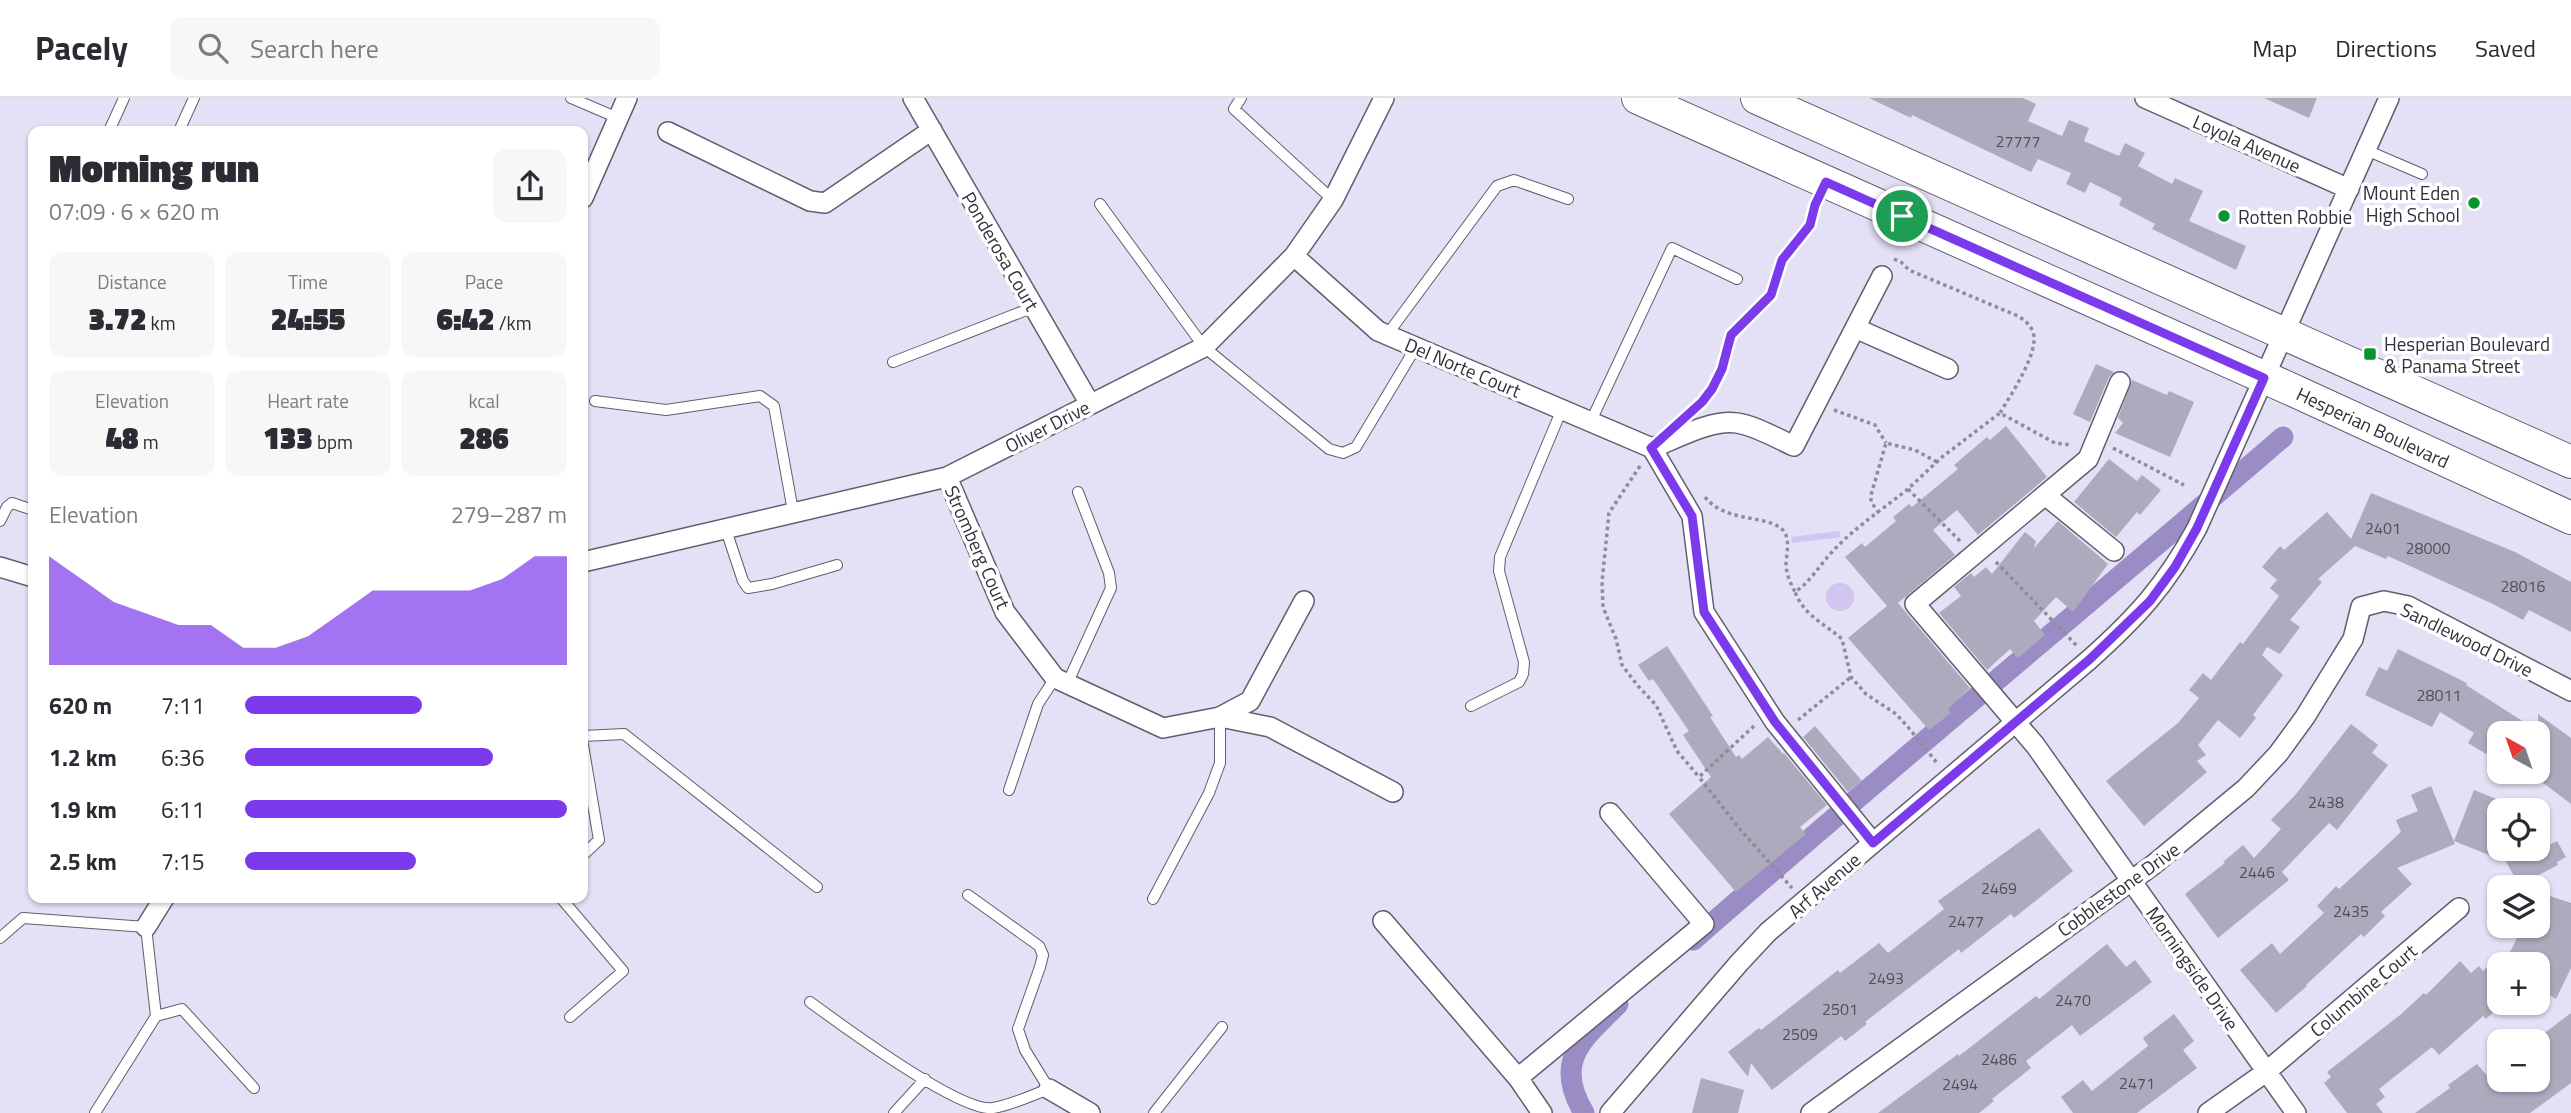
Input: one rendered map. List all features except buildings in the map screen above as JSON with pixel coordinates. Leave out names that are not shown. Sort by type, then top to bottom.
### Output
[{"type":"main road","name":"Hesperian Boulevard","points":[[1638,98],[2571,518]]},
{"type":"main road","points":[[1758,98],[2571,462]]},
{"type":"street","points":[[588,187],[627,98]]},
{"type":"street","name":"Ponderosa Court","points":[[913,98],[1090,404]]},
{"type":"street","name":"Oliver Drive","points":[[588,561],[947,477],[1204,347],[1294,256],[1333,200],[1384,98]]},
{"type":"street","name":"Loyola Avenue","points":[[2145,98],[2349,189]]},
{"type":"street","name":"Arf Avenue","points":[[1610,1113],[1739,963],[1804,902],[2090,659],[2150,601],[2175,567],[2197,528],[2389,98]]},
{"type":"street","points":[[668,132],[810,201],[825,203],[932,130]]},
{"type":"street","name":"Del Norte Court","points":[[1294,256],[1378,331],[1651,448]]},
{"type":"street","points":[[1873,843],[1777,725],[1704,612],[1692,516],[1651,448],[1724,422],[1739,423],[1794,446],[1882,276]]},
{"type":"street","points":[[1856,328],[1948,369]]},
{"type":"street","points":[[1978,551],[2088,459],[2120,382]]},
{"type":"street","name":"Stromberg Court","points":[[947,477],[1005,612],[1061,681],[1163,728],[1220,717]]},
{"type":"street","points":[[2045,495],[2114,551]]},
{"type":"street","name":"Morningside Drive","points":[[1978,551],[1915,604],[2016,721],[2132,879],[2296,1113]]},
{"type":"street","points":[[0,567],[28,575]]},
{"type":"street","points":[[1220,717],[1250,701],[1304,601]]},
{"type":"street","name":"Sandlewood Drive","points":[[2361,607],[2384,601],[2408,606],[2571,691]]},
{"type":"street","name":"Cobblestone Drive","points":[[1811,1113],[2153,865],[2246,788],[2278,754],[2305,717],[2353,639],[2361,607]]},
{"type":"street","points":[[1220,717],[1270,727],[1393,792]]},
{"type":"street","points":[[1518,1078],[1704,924],[1610,813]]},
{"type":"street","points":[[146,927],[161,903]]},
{"type":"street","name":"Columbine Court","points":[[2208,1113],[2266,1072],[2459,908]]},
{"type":"street","points":[[1383,921],[1518,1078],[1542,1113]]},
{"type":"street","points":[[1049,1088],[1090,1113]]},
{"type":"lane","points":[[111,126],[124,98]]},
{"type":"lane","points":[[181,126],[194,98]]},
{"type":"lane","points":[[571,98],[618,118]]},
{"type":"lane","points":[[1241,98],[1234,109],[1333,200]]},
{"type":"lane","points":[[2366,150],[2422,174]]},
{"type":"lane","points":[[1387,335],[1497,186],[1514,180],[1568,200]]},
{"type":"lane","points":[[1100,204],[1204,347],[1329,449],[1343,453],[1356,447],[1416,347]]},
{"type":"lane","points":[[1591,421],[1672,248],[1737,279]]},
{"type":"lane","points":[[892,362],[1034,307]]},
{"type":"lane","points":[[594,401],[666,410],[760,396],[774,406],[793,511]]},
{"type":"lane","points":[[1471,706],[1519,682],[1523,674],[1524,662],[1499,571],[1500,557],[1562,409]]},
{"type":"lane","points":[[1009,790],[1038,704],[1061,681],[1111,588],[1078,492]]},
{"type":"lane","points":[[0,521],[12,503],[28,508]]},
{"type":"lane","points":[[726,530],[743,581],[748,588],[772,584],[837,565]]},
{"type":"lane","points":[[1153,899],[1209,793],[1220,764],[1220,717]]},
{"type":"lane","points":[[588,736],[624,734],[817,887]]},
{"type":"lane","points":[[588,775],[599,840],[588,850]]},
{"type":"lane","points":[[810,1002],[897,1064],[974,1106],[992,1108],[1049,1088],[1025,1050],[1018,1029],[1043,955],[1039,946],[968,895]]},
{"type":"lane","points":[[565,903],[623,971],[570,1017]]},
{"type":"lane","points":[[0,938],[23,918],[146,927],[156,1016],[95,1113]]},
{"type":"lane","points":[[156,1016],[182,1009],[254,1088]]},
{"type":"lane","points":[[1154,1113],[1222,1027]]},
{"type":"lane","points":[[894,1113],[925,1079]]},
{"type":"path","points":[[1684,417],[1702,402],[1712,389],[1722,369],[1731,335],[1771,295],[1782,260],[1810,225],[1815,205],[1826,182]]},
{"type":"path","points":[[1796,593],[1814,576],[1836,547],[2000,413],[2027,363],[2034,343],[2030,326],[2018,316],[1909,270],[1901,262],[1890,258],[1882,276]]},
{"type":"path","points":[[1817,402],[1875,425],[1886,443],[1915,450],[1937,462]]},
{"type":"path","points":[[2000,413],[2055,443],[2093,446],[2184,485]]},
{"type":"path","points":[[1879,513],[1871,502],[1871,495],[1886,443]]},
{"type":"path","points":[[1651,448],[1609,513],[1601,596],[1622,665],[1656,705],[1676,751],[1804,902]]},
{"type":"path","points":[[1908,489],[1978,551],[2090,659]]},
{"type":"path","points":[[1701,491],[1714,507],[1721,511],[1781,528],[1787,538],[1786,569],[1796,593],[1812,618],[1842,639],[1851,677],[1866,694],[1896,714],[1950,779]]},
{"type":"path","points":[[1699,777],[1743,734],[1777,725],[1851,677]]},
{"type":"shaded area","points":[[1839,531],[1841,537],[1792,543],[1791,537]]},
{"type":"shaded area","points":[[1840,583],[1850,587],[1854,597],[1850,607],[1840,611],[1830,607],[1826,597],[1830,587]]},
{"type":"waterway","points":[[1693,940],[2283,437]]},
{"type":"waterway","points":[[1584,1113],[1571,1079],[1576,1052],[1593,1029],[1618,1004]]},
{"type":"place","name":"Mount Eden High School","points":[[2474,203]]},
{"type":"place","name":"Rotten Robbie","points":[[2224,216]]},
{"type":"place","name":"Hesperian Boulevard & Panama Street","points":[[2370,354]]},
{"type":"route","points":[[1826,182],[1902,216],[2264,378],[2197,528],[2175,567],[2150,601],[2090,659],[1873,843],[1775,722],[1704,612],[1692,516],[1651,448],[1702,402],[1712,389],[1722,369],[1731,335],[1771,295],[1782,260],[1810,225],[1815,205],[1826,182]]}]
